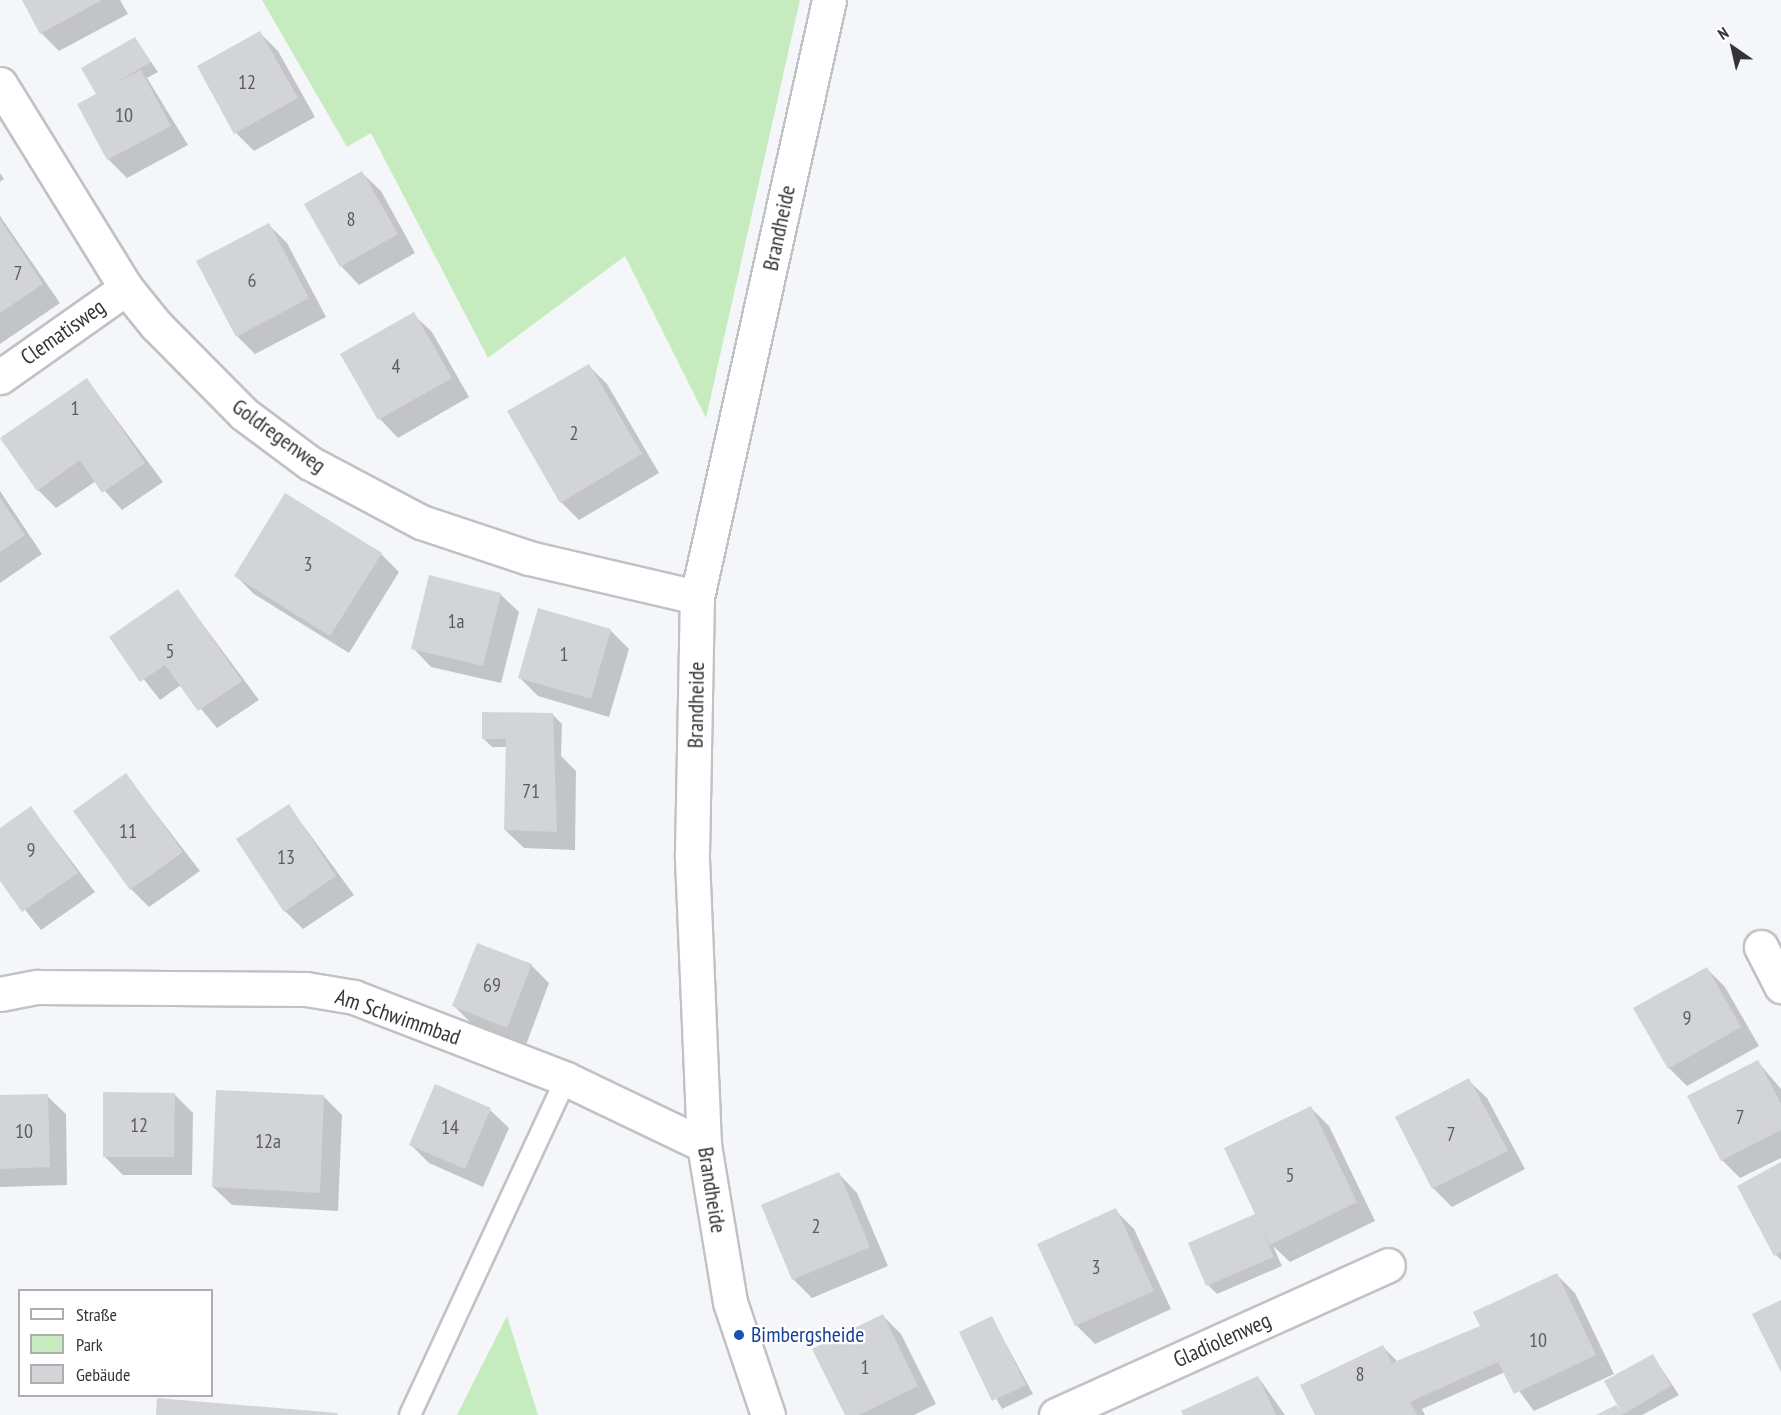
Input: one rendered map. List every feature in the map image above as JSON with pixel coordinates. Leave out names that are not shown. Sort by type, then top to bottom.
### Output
[{"type":"street","name":"Brandheide","points":[[768,1415],[730,1302],[704,1145],[692,854],[698,597],[829,0]]},
{"type":"street","name":"Goldregenweg","points":[[0,84],[126,288],[193,367],[310,463],[421,522],[529,558],[698,597]]},
{"type":"street","name":"Clematisweg","points":[[0,377],[126,288]]},
{"type":"street","points":[[1761,947],[1781,986]]},
{"type":"street","name":"Am Schwimmbad","points":[[0,994],[37,987],[306,989],[354,997],[566,1079],[704,1145]]},
{"type":"street","name":"Gladiolenweg","points":[[1056,1415],[1388,1265]]},
{"type":"lane","points":[[410,1415],[566,1079]]},
{"type":"green space","points":[[262,0],[800,0],[706,418],[625,256],[488,358],[371,133],[347,147]]},
{"type":"green space","points":[[507,1316],[538,1415],[457,1415]]},
{"type":"building","points":[[22,0],[102,0],[40,34]]},
{"type":"building","points":[[260,31],[298,98],[234,134],[197,66]]},
{"type":"building","points":[[135,37],[151,62],[115,83],[141,70],[171,126],[107,160],[77,104],[96,94],[81,68]]},
{"type":"building","points":[[362,171],[398,234],[340,267],[304,204]]},
{"type":"building","points":[[0,219],[43,284],[0,313]]},
{"type":"building","points":[[269,223],[309,298],[236,337],[196,261]]},
{"type":"building","points":[[414,312],[452,378],[378,420],[340,354]]},
{"type":"building","points":[[589,364],[642,454],[560,503],[507,411]]},
{"type":"building","points":[[87,378],[145,463],[102,493],[80,460],[37,491],[0,438]]},
{"type":"building","points":[[285,493],[382,553],[330,636],[234,576]]},
{"type":"building","points":[[0,498],[25,535],[0,552]]},
{"type":"building","points":[[429,575],[501,593],[483,666],[411,649]]},
{"type":"building","points":[[178,589],[242,681],[198,711],[165,665],[140,682],[109,637]]},
{"type":"building","points":[[538,608],[611,629],[591,699],[518,678]]},
{"type":"building","points":[[482,712],[553,713],[557,832],[504,830],[506,739],[482,739]]},
{"type":"building","points":[[126,773],[183,852],[130,890],[73,811]]},
{"type":"building","points":[[289,804],[336,876],[284,912],[236,839]]},
{"type":"building","points":[[31,806],[78,873],[22,912],[0,881],[0,828]]},
{"type":"building","points":[[477,943],[532,964],[507,1028],[452,1006]]},
{"type":"building","points":[[1707,967],[1741,1027],[1668,1069],[1633,1008]]},
{"type":"building","points":[[1758,1060],[1781,1104],[1781,1130],[1721,1161],[1687,1096]]},
{"type":"building","points":[[1469,1078],[1508,1151],[1432,1189],[1395,1117]]},
{"type":"building","points":[[435,1084],[491,1108],[465,1169],[409,1145]]},
{"type":"building","points":[[216,1090],[324,1095],[320,1193],[212,1187]]},
{"type":"building","points":[[103,1092],[175,1093],[174,1157],[103,1157]]},
{"type":"building","points":[[48,1094],[50,1167],[0,1169],[0,1095]]},
{"type":"building","points":[[1311,1106],[1357,1202],[1270,1245],[1262,1230],[1274,1257],[1206,1286],[1188,1243],[1255,1214],[1224,1148]]},
{"type":"building","points":[[1781,1162],[1781,1252],[1774,1256],[1737,1186]]},
{"type":"building","points":[[839,1172],[870,1247],[792,1280],[761,1205]]},
{"type":"building","points":[[1116,1208],[1154,1291],[1075,1326],[1037,1244]]},
{"type":"building","points":[[1557,1273],[1596,1355],[1514,1394],[1498,1362],[1410,1402],[1417,1415],[1315,1415],[1300,1385],[1383,1345],[1392,1363],[1480,1326],[1473,1312]]},
{"type":"building","points":[[1781,1300],[1781,1372],[1752,1314]]},
{"type":"building","points":[[883,1314],[918,1386],[859,1415],[845,1415],[812,1349]]},
{"type":"building","points":[[992,1316],[1026,1385],[992,1401],[959,1332]]},
{"type":"building","points":[[1653,1354],[1671,1386],[1622,1415],[1596,1415],[1616,1405],[1620,1410],[1604,1381]]},
{"type":"building","points":[[1258,1376],[1276,1415],[1183,1415],[1181,1411]]},
{"type":"building","points":[[157,1398],[338,1413],[338,1415],[156,1415]]},
{"type":"place","name":"Bimbergsheide","points":[[739,1335]]}]
